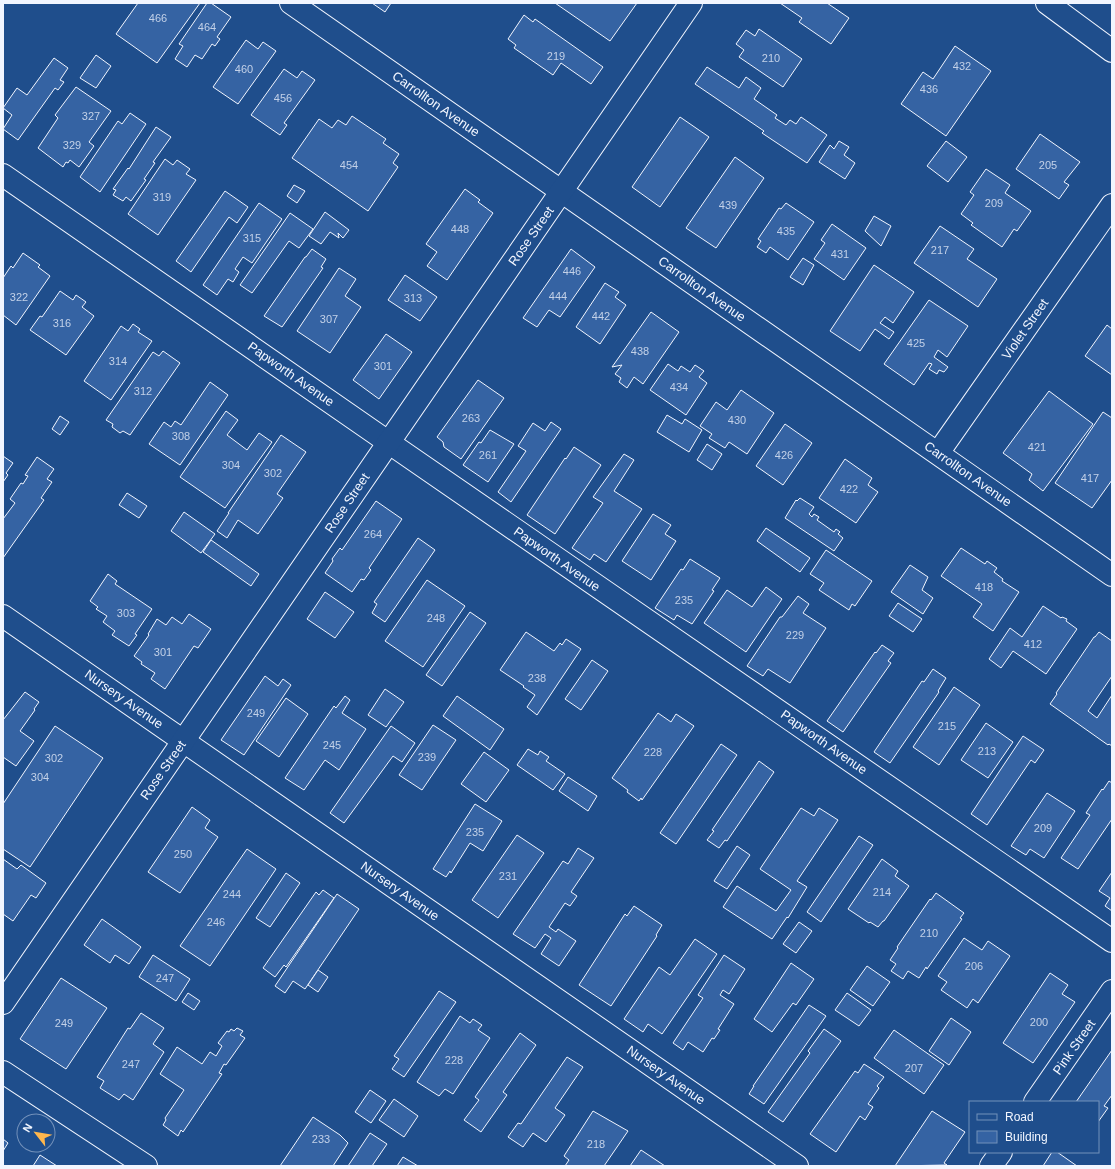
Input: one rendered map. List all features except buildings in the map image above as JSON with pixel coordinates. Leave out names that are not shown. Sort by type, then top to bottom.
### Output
[{"type":"street","name":"Carrollton Avenue","points":[[291,3],[1112,575]]},
{"type":"street","name":"Rose Street","points":[[3,1003],[691,3]]},
{"type":"street","points":[[1047,3],[1112,51]]},
{"type":"street","name":"Papworth Avenue","points":[[3,175],[1112,941]]},
{"type":"street","name":"Violet Street","points":[[938,453],[1112,205]]},
{"type":"street","name":"Nursery Avenue","points":[[3,616],[797,1166]]},
{"type":"street","name":"Pink Street","points":[[1036,1101],[1112,991]]},
{"type":"street","points":[[3,1072],[146,1166]]},
{"type":"street","points":[[991,1166],[999,1153]]}]
